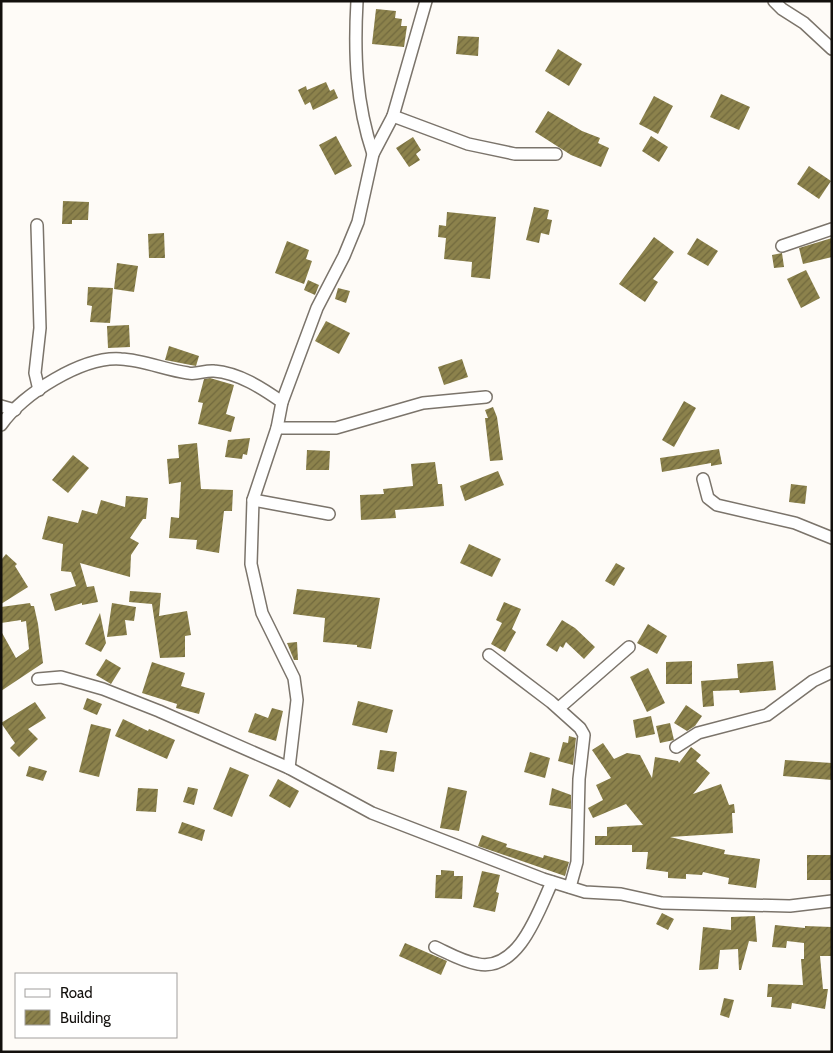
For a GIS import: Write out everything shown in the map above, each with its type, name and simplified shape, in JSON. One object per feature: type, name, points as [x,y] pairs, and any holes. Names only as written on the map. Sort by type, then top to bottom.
[{"type":"street","points":[[357,1],[354,51],[363,123],[373,154]]},
{"type":"street","points":[[289,768],[297,700],[294,678],[262,613],[251,564],[253,500],[277,428],[282,402],[317,308],[344,256],[358,222],[373,154],[392,116],[426,1]]},
{"type":"street","points":[[774,1],[782,9],[804,23],[832,49]]},
{"type":"street","points":[[392,116],[468,144],[515,154],[556,154]]},
{"type":"street","points":[[37,225],[41,320],[35,373],[39,390]]},
{"type":"street","points":[[782,246],[832,229]]},
{"type":"street","points":[[1,425],[39,390],[71,371],[97,361],[121,358],[190,374],[212,370],[222,372],[261,388],[282,402]]},
{"type":"street","points":[[277,428],[336,428],[423,403],[486,397]]},
{"type":"street","points":[[1,406],[16,410]]},
{"type":"street","points":[[704,479],[708,498],[717,505],[794,523],[832,538]]},
{"type":"street","points":[[253,500],[329,514]]},
{"type":"street","points":[[559,708],[629,647]]},
{"type":"street","points":[[489,655],[559,708],[580,728],[584,735],[579,779],[577,862],[570,887]]},
{"type":"street","points":[[676,747],[698,733],[767,716],[814,682],[832,672]]},
{"type":"street","points":[[38,679],[62,677],[160,711],[289,768],[372,813],[552,882],[584,892],[621,894],[662,903],[790,906],[832,901]]},
{"type":"street","points":[[435,947],[477,964],[490,965],[506,958],[526,938],[552,882]]},
{"type":"building","points":[[376,9],[396,11],[395,18],[402,19],[401,26],[407,26],[404,47],[372,44]]},
{"type":"building","points":[[458,36],[479,37],[478,56],[456,54]]},
{"type":"building","points":[[558,49],[582,64],[569,86],[545,71]]},
{"type":"building","points":[[326,82],[330,91],[334,89],[338,98],[313,110],[310,102],[305,105],[298,90],[306,86],[307,90]]},
{"type":"building","points":[[721,94],[750,107],[739,130],[710,117]]},
{"type":"building","points":[[654,96],[673,106],[658,134],[639,124]]},
{"type":"building","points":[[548,111],[582,131],[600,138],[598,143],[609,148],[601,167],[571,155],[535,132]]},
{"type":"building","points":[[336,136],[352,166],[335,175],[319,145]]},
{"type":"building","points":[[651,136],[668,147],[659,162],[642,151]]},
{"type":"building","points":[[413,137],[421,150],[416,154],[420,160],[409,167],[396,148]]},
{"type":"building","points":[[809,166],[831,181],[819,199],[797,184]]},
{"type":"building","points":[[63,201],[89,202],[88,220],[72,220],[72,224],[62,224]]},
{"type":"building","points":[[534,207],[549,210],[547,219],[552,220],[549,235],[541,233],[539,243],[526,240]]},
{"type":"building","points":[[447,212],[496,217],[490,279],[471,277],[472,262],[444,259],[446,238],[438,237],[439,225],[446,226]]},
{"type":"building","points":[[164,233],[165,258],[149,258],[148,234]]},
{"type":"building","points":[[654,237],[674,252],[653,279],[658,282],[645,302],[619,284]]},
{"type":"building","points":[[697,238],[718,251],[708,266],[687,254]]},
{"type":"building","points":[[832,238],[832,257],[803,264],[799,248]]},
{"type":"building","points":[[287,241],[309,250],[306,259],[312,261],[304,284],[275,273]]},
{"type":"building","points":[[782,253],[784,267],[774,268],[772,255]]},
{"type":"building","points":[[117,263],[138,266],[134,292],[114,289]]},
{"type":"building","points":[[806,270],[820,298],[801,308],[787,279]]},
{"type":"building","points":[[308,280],[319,285],[315,295],[304,290]]},
{"type":"building","points":[[88,287],[113,288],[110,323],[90,322],[92,306],[87,305]]},
{"type":"building","points":[[338,288],[350,291],[346,303],[335,299]]},
{"type":"building","points":[[326,321],[350,333],[339,354],[315,341]]},
{"type":"building","points":[[129,325],[130,347],[108,348],[107,326]]},
{"type":"building","points":[[169,346],[199,356],[196,366],[165,360]]},
{"type":"building","points":[[462,359],[468,377],[444,385],[438,367]]},
{"type":"building","points":[[210,378],[234,385],[226,414],[235,417],[231,432],[198,424],[203,403],[198,402],[204,379]]},
{"type":"building","points":[[684,401],[696,408],[674,447],[662,440]]},
{"type":"building","points":[[493,407],[497,417],[503,460],[490,461],[485,418],[488,418],[485,410]]},
{"type":"building","points":[[250,438],[247,455],[243,454],[242,459],[225,457],[228,440]]},
{"type":"building","points":[[197,443],[201,489],[233,490],[232,511],[224,511],[219,553],[196,549],[197,540],[169,538],[171,517],[179,518],[181,482],[169,484],[167,459],[179,458],[178,445]]},
{"type":"building","points":[[719,449],[722,464],[711,466],[711,463],[662,472],[660,458]]},
{"type":"building","points":[[307,450],[330,451],[329,470],[306,470]]},
{"type":"building","points":[[73,455],[89,468],[68,493],[52,480]]},
{"type":"building","points":[[435,462],[438,484],[442,484],[444,506],[395,510],[396,518],[361,520],[360,495],[384,494],[383,489],[413,486],[411,464]]},
{"type":"building","points":[[498,471],[504,485],[465,501],[460,486]]},
{"type":"building","points":[[791,484],[807,486],[805,504],[789,502]]},
{"type":"building","points":[[126,496],[148,498],[146,519],[143,519],[130,538],[139,543],[131,555],[130,577],[80,563],[87,587],[94,586],[98,602],[82,605],[82,603],[55,611],[50,594],[76,586],[71,572],[61,571],[63,544],[42,539],[48,516],[78,523],[82,510],[97,514],[101,500],[125,507]]},
{"type":"building","points":[[469,544],[501,559],[492,577],[460,563]]},
{"type":"building","points":[[6,554],[17,564],[15,566],[28,587],[1,604],[1,560]]},
{"type":"building","points":[[616,563],[625,568],[614,586],[605,581]]},
{"type":"building","points":[[297,589],[380,598],[371,649],[357,647],[357,645],[323,642],[325,618],[293,614]]},
{"type":"building","points":[[130,591],[161,593],[159,616],[187,611],[191,635],[185,636],[185,657],[160,658],[152,604],[129,602]]},
{"type":"building","points":[[504,602],[521,609],[512,629],[516,632],[505,652],[491,644],[502,623],[496,620]]},
{"type":"building","points":[[30,603],[31,606],[34,606],[38,624],[43,663],[1,691],[1,631],[16,658],[29,649],[26,621],[1,623],[1,607]]},
{"type":"building","points":[[112,603],[136,607],[134,621],[125,620],[127,635],[107,637]]},
{"type":"building","points":[[100,613],[106,643],[101,652],[85,644]]},
{"type":"building","points":[[562,620],[575,628],[595,647],[584,659],[566,642],[563,648],[560,646],[557,652],[546,645]]},
{"type":"building","points":[[648,624],[667,636],[657,654],[637,643]]},
{"type":"building","points":[[297,642],[298,660],[294,660],[287,643]]},
{"type":"building","points":[[106,659],[121,668],[111,684],[96,675]]},
{"type":"building","points":[[692,661],[692,684],[666,684],[666,662]]},
{"type":"building","points":[[773,661],[776,690],[740,693],[739,690],[713,691],[714,706],[703,707],[701,681],[738,678],[737,664]]},
{"type":"building","points":[[152,662],[185,673],[181,686],[205,693],[199,714],[176,708],[177,704],[142,693]]},
{"type":"building","points":[[648,668],[665,703],[647,712],[630,677]]},
{"type":"building","points":[[87,698],[102,704],[97,715],[83,709]]},
{"type":"building","points":[[358,701],[393,710],[387,733],[352,725]]},
{"type":"building","points":[[35,702],[46,718],[28,729],[38,739],[19,757],[10,748],[15,743],[1,723]]},
{"type":"building","points":[[686,705],[702,716],[695,726],[687,731],[674,723]]},
{"type":"building","points":[[272,708],[283,711],[276,741],[248,732],[255,713],[268,718]]},
{"type":"building","points":[[651,716],[655,734],[636,738],[633,720]]},
{"type":"building","points":[[123,719],[148,731],[149,729],[175,740],[167,759],[115,736]]},
{"type":"building","points":[[670,723],[674,740],[660,743],[656,726]]},
{"type":"building","points":[[91,724],[111,729],[99,777],[79,772]]},
{"type":"building","points":[[569,736],[576,738],[573,765],[558,761],[563,742],[568,743]]},
{"type":"building","points":[[603,743],[614,759],[627,753],[640,755],[652,778],[655,757],[678,761],[679,763],[691,747],[701,755],[696,761],[710,773],[693,794],[721,784],[729,805],[734,804],[735,813],[732,813],[733,833],[670,837],[725,850],[724,854],[760,859],[756,888],[728,884],[729,878],[703,872],[702,875],[686,874],[686,879],[668,878],[668,872],[646,869],[648,852],[632,852],[632,845],[595,845],[595,836],[607,836],[607,827],[643,825],[626,804],[593,818],[588,808],[603,800],[596,785],[611,778],[592,750]]},
{"type":"building","points":[[380,750],[397,752],[394,772],[377,769]]},
{"type":"building","points":[[530,752],[550,758],[545,778],[524,772]]},
{"type":"building","points":[[785,760],[832,763],[832,780],[783,776]]},
{"type":"building","points":[[29,766],[47,771],[43,781],[26,776]]},
{"type":"building","points":[[230,767],[249,775],[232,817],[213,809]]},
{"type":"building","points":[[278,779],[299,791],[290,808],[269,796]]},
{"type":"building","points":[[188,787],[198,789],[194,805],[183,802]]},
{"type":"building","points":[[448,787],[467,791],[459,831],[440,828]]},
{"type":"building","points":[[138,788],[158,789],[156,812],[136,811]]},
{"type":"building","points":[[552,788],[571,795],[571,809],[549,805]]},
{"type":"building","points":[[182,822],[205,830],[202,841],[178,833]]},
{"type":"building","points":[[482,835],[507,844],[506,847],[543,858],[544,855],[569,862],[565,876],[478,846]]},
{"type":"building","points":[[807,855],[832,855],[832,880],[807,880]]},
{"type":"building","points":[[441,870],[454,871],[454,876],[463,876],[462,899],[435,898],[436,875],[441,875]]},
{"type":"building","points":[[482,871],[500,875],[496,892],[499,893],[495,912],[473,907]]},
{"type":"building","points":[[662,913],[674,919],[668,930],[656,924]]},
{"type":"building","points":[[755,916],[757,942],[749,941],[741,970],[739,970],[738,949],[720,950],[718,969],[699,970],[703,927],[731,930],[731,917]]},
{"type":"building","points":[[775,925],[805,928],[805,926],[832,927],[832,956],[820,956],[823,989],[828,989],[825,1009],[792,1003],[791,1009],[771,1007],[772,997],[767,997],[768,984],[803,985],[801,959],[804,959],[804,943],[787,941],[786,948],[772,947]]},
{"type":"building","points":[[405,943],[447,961],[441,975],[399,956]]},
{"type":"building","points":[[724,998],[734,1000],[729,1018],[720,1015]]}]
